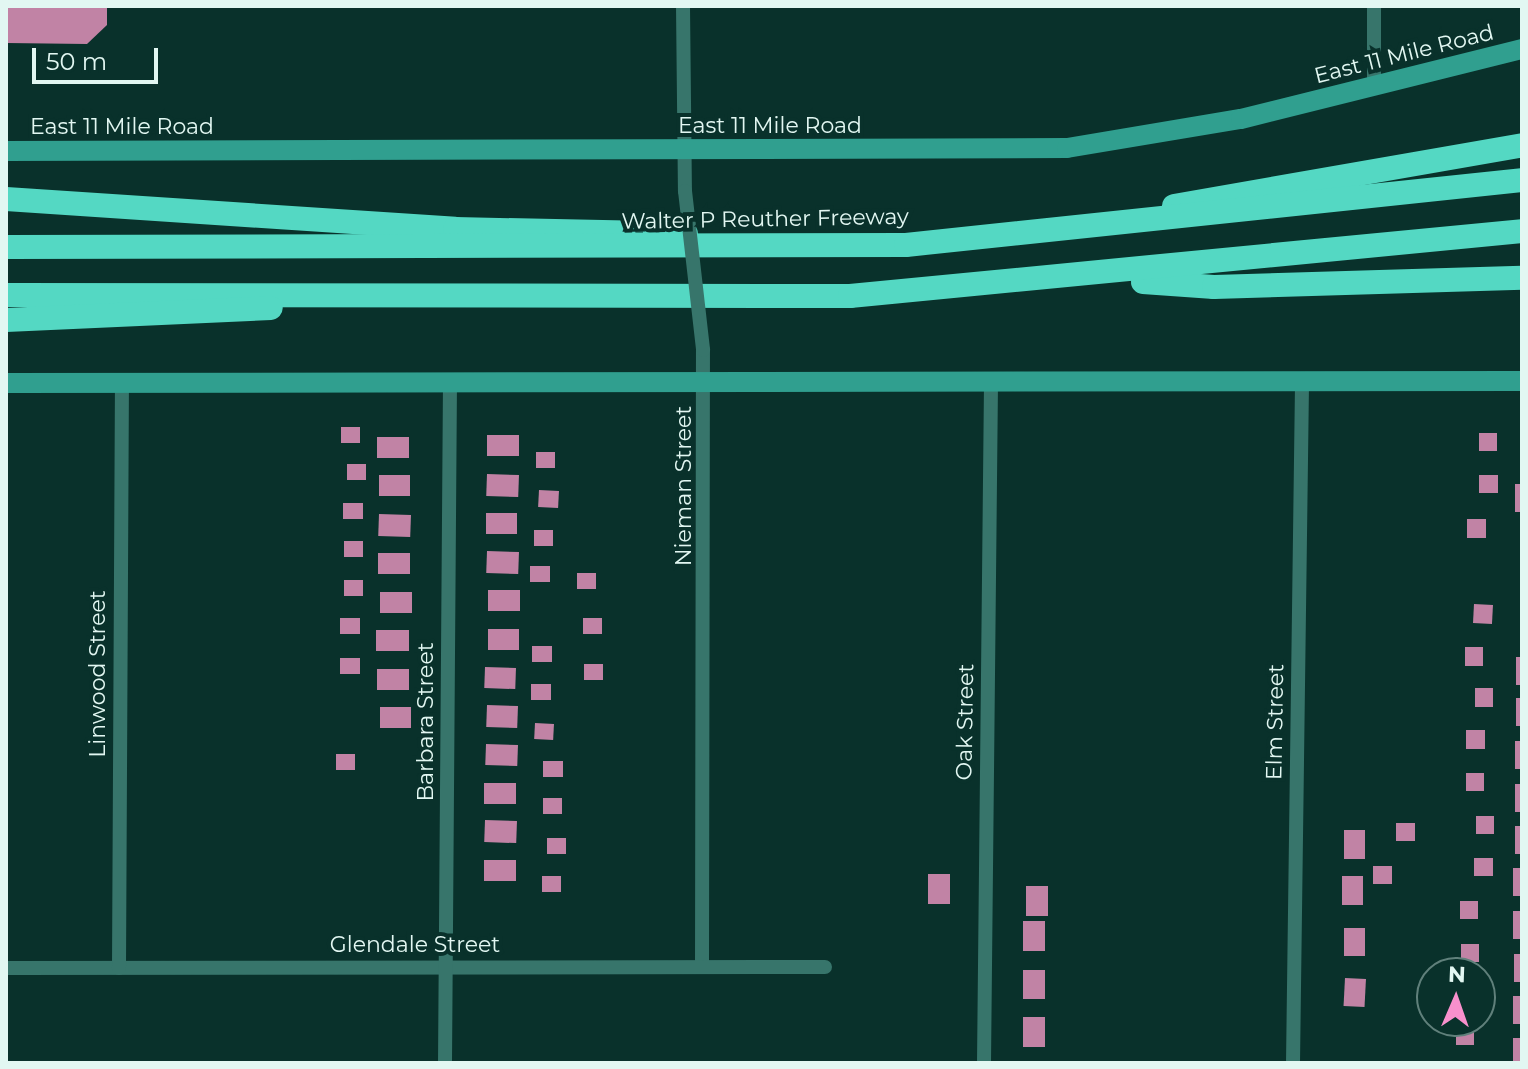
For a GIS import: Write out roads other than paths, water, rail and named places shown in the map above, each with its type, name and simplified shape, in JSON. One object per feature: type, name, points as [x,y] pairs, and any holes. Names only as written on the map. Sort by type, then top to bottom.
[{"type":"highway","points":[[1103,227],[1249,189],[1453,162],[1522,145]]},
{"type":"highway","name":"Walter P Reuther Freeway","points":[[6,247],[788,247],[1103,227],[1522,180]]},
{"type":"highway","points":[[6,199],[455,229],[649,229],[788,247]]},
{"type":"highway","points":[[6,295],[823,297],[1089,278],[1522,231]]},
{"type":"highway","points":[[1089,278],[1214,287],[1522,278]]},
{"type":"highway","points":[[6,320],[230,313],[341,297]]},
{"type":"main road","name":"East 11 Mile Road","points":[[6,151],[1067,148],[1215,125],[1522,49]]},
{"type":"main road","points":[[6,383],[1522,381]]},
{"type":"street","name":"Nieman Street","points":[[683,6],[680,149],[706,382],[702,967]]},
{"type":"street","points":[[1374,6],[1374,86]]},
{"type":"street","name":"Linwood Street","points":[[119,968],[122,381]]},
{"type":"street","name":"Elm Street","points":[[1293,1063],[1302,381]]},
{"type":"street","name":"Barbara Street","points":[[445,1063],[450,382]]},
{"type":"street","name":"Oak Street","points":[[984,1063],[991,382]]},
{"type":"street","name":"Glendale Street","points":[[6,968],[825,967]]}]
